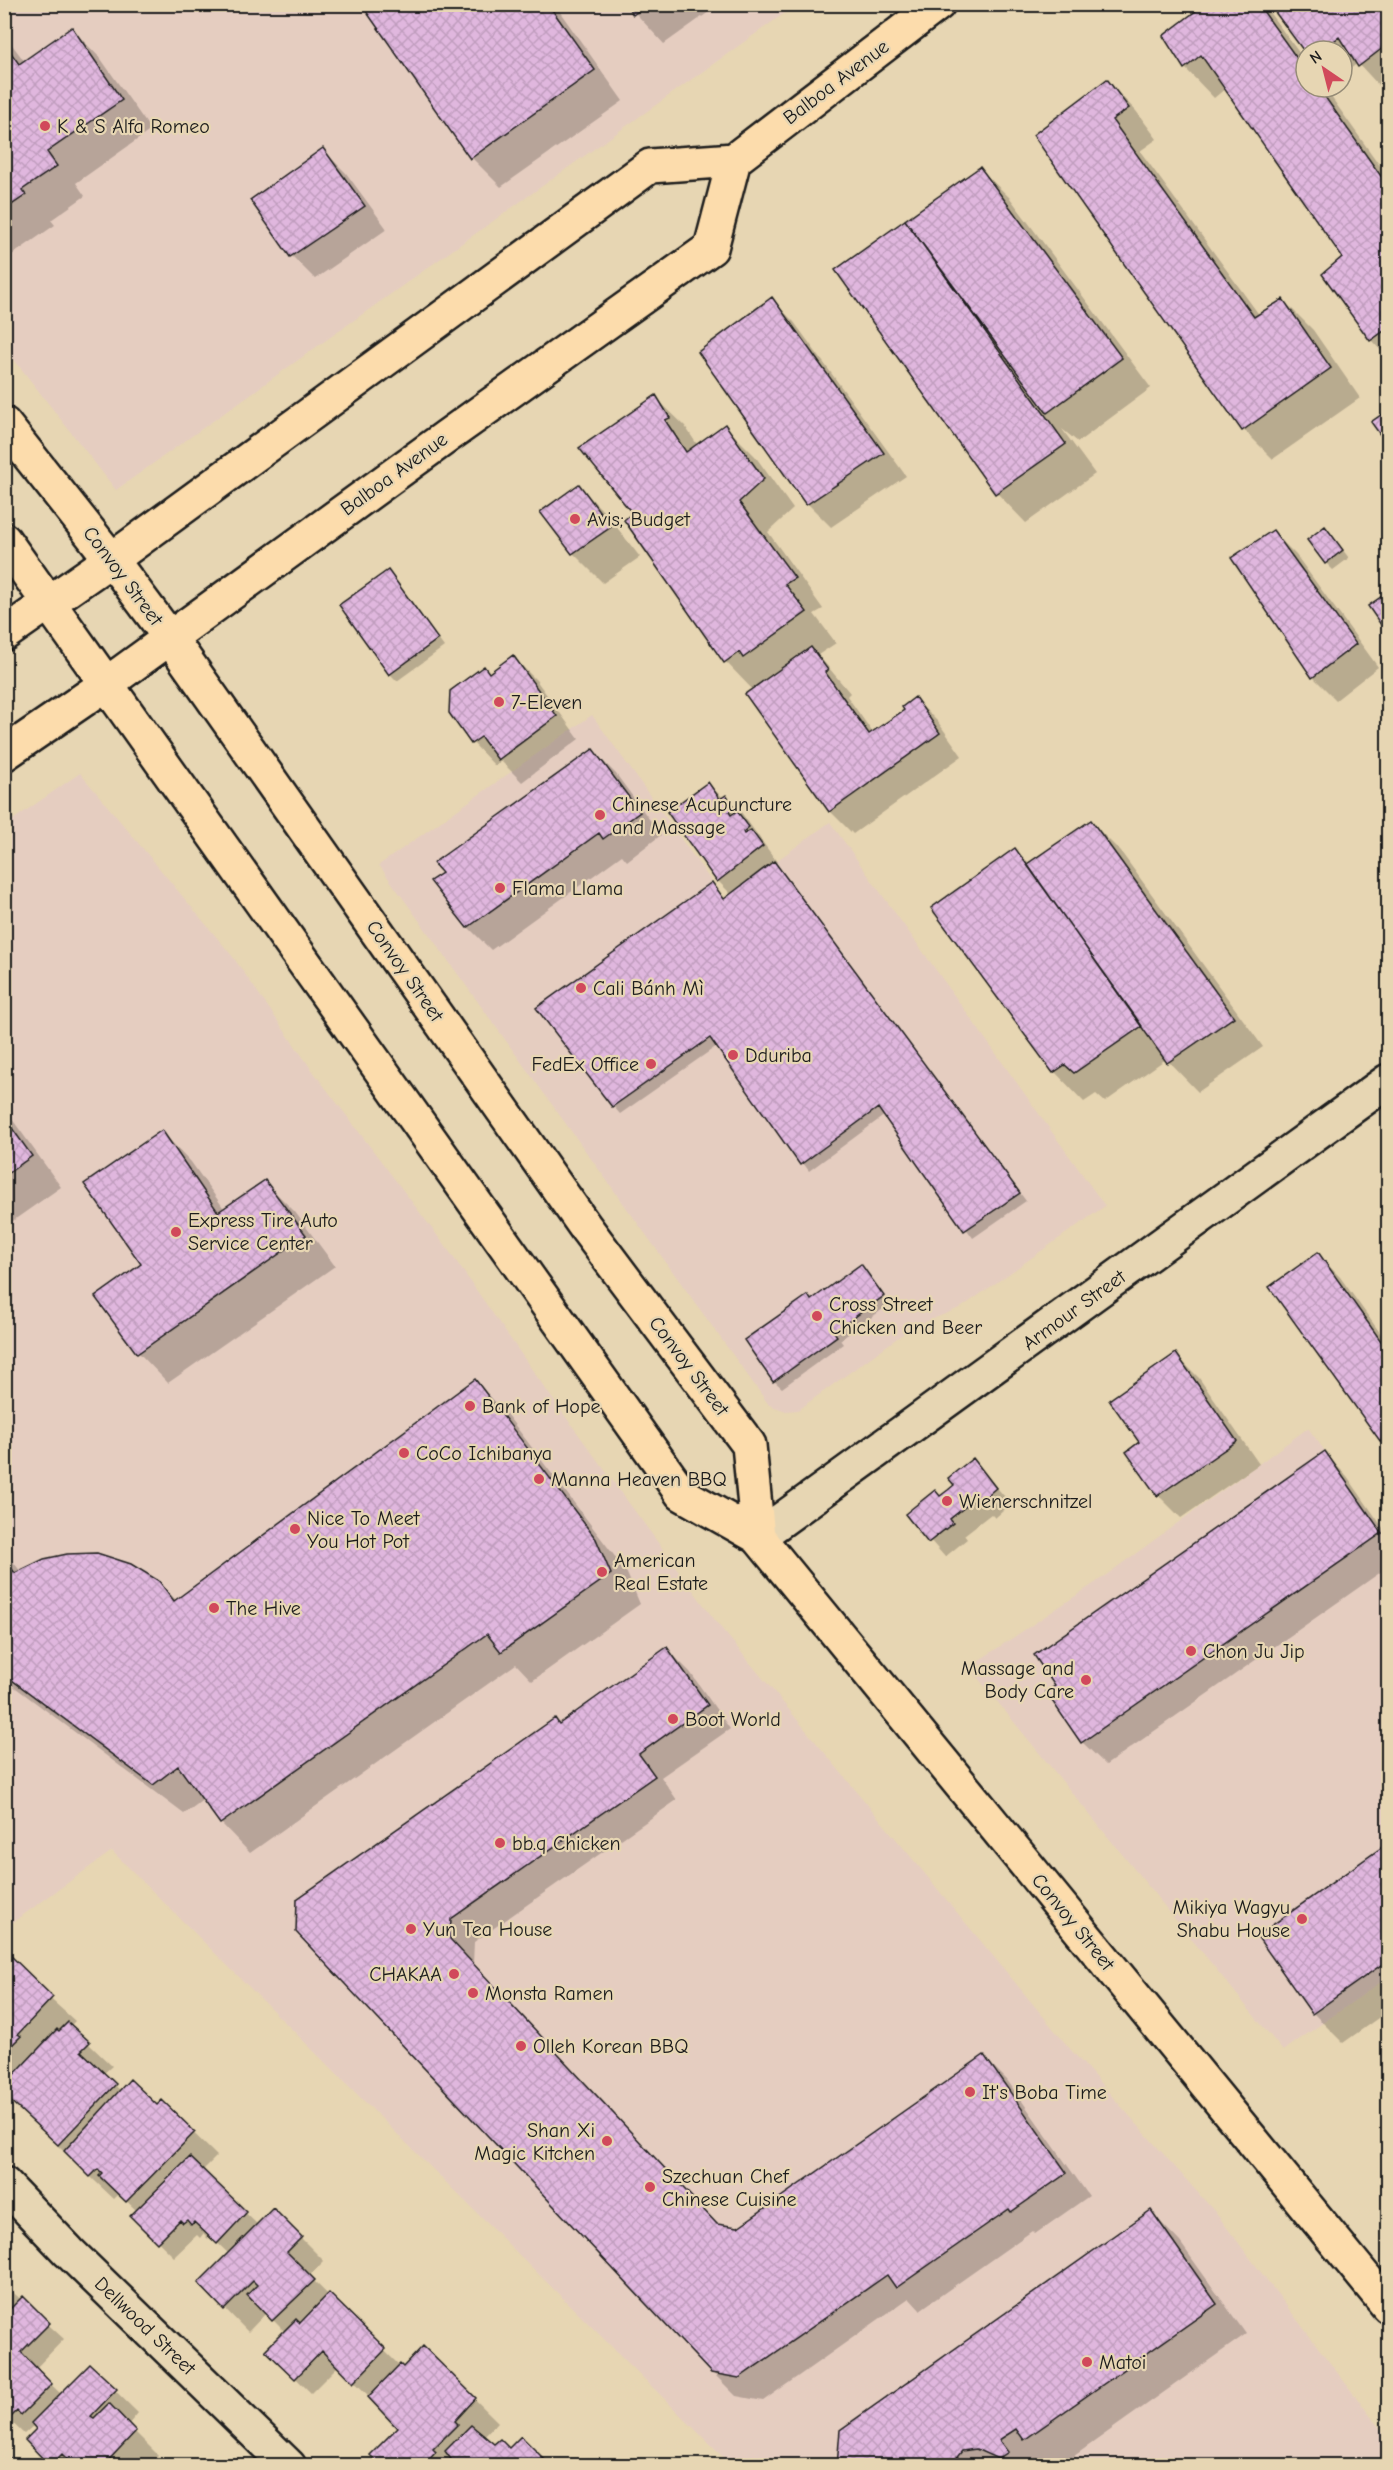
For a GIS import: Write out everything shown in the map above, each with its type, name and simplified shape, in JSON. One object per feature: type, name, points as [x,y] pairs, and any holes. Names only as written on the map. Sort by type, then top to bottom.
[{"type":"main road","name":"Balboa Avenue","points":[[4,754],[105,685],[711,248],[734,160],[938,4]]},
{"type":"main road","points":[[4,634],[111,559],[651,166],[734,160]]},
{"type":"main road","name":"Convoy Street","points":[[4,424],[111,559],[170,638],[586,1228],[749,1445],[758,1537]]},
{"type":"main road","name":"Convoy Street","points":[[4,540],[682,1494],[758,1537],[1389,2306]]},
{"type":"street","name":"Armour Street","points":[[758,1537],[1389,1081]]},
{"type":"street","name":"Dellwood Street","points":[[4,2184],[69,2252],[288,2466]]},
{"type":"shaded area","points":[[5,5],[796,5],[116,490],[5,348]]},
{"type":"shaded area","points":[[592,715],[724,899],[830,822],[1105,1206],[962,1307],[911,1328],[798,1410],[786,1411],[769,1405],[379,865]]},
{"type":"shaded area","points":[[80,773],[233,957],[312,1070],[449,1251],[554,1401],[717,1623],[1071,2050],[1215,2212],[1388,2439],[1388,2465],[731,2465],[112,1851],[5,1928],[4,826]]},
{"type":"shaded area","points":[[1308,1428],[1388,1537],[1388,1977],[1283,2051],[969,1667],[1098,1581]]},
{"type":"building","points":[[361,4],[548,4],[595,70],[470,159]]},
{"type":"building","points":[[626,4],[648,4],[633,15]]},
{"type":"building","points":[[1205,4],[1258,4],[1294,54],[1294,99],[1326,99],[1388,186],[1388,328],[1370,341],[1322,274],[1342,257],[1201,55],[1184,69],[1163,36]]},
{"type":"building","points":[[1269,4],[1388,4],[1388,44],[1358,67],[1354,61],[1354,39],[1340,39],[1339,37],[1336,39],[1295,39]]},
{"type":"building","name":"K & S Alfa Romeo","points":[[72,27],[122,100],[47,152],[57,166],[22,190],[26,195],[4,210],[4,43],[19,64]]},
{"type":"building","points":[[1107,79],[1129,108],[1112,120],[1254,317],[1283,299],[1331,368],[1242,431],[1033,135]]},
{"type":"building","points":[[323,148],[365,206],[290,257],[250,200]]},
{"type":"building","points":[[980,167],[1122,358],[1047,413],[905,220]]},
{"type":"building","points":[[905,220],[1066,444],[995,494],[835,270]]},
{"type":"building","points":[[772,297],[884,453],[806,505],[698,352]]},
{"type":"building","points":[[656,395],[670,418],[665,420],[686,452],[725,424],[764,479],[739,502],[795,578],[785,584],[807,612],[743,658],[739,652],[724,663],[624,520],[632,513],[579,448]]},
{"type":"building","points":[[1388,410],[1388,446],[1371,422]]},
{"type":"building","name":"Avis; Budget","points":[[579,484],[611,527],[572,554],[540,512]]},
{"type":"building","points":[[1325,526],[1343,550],[1325,564],[1307,540]]},
{"type":"building","points":[[1273,530],[1356,644],[1312,678],[1231,558]]},
{"type":"building","points":[[388,570],[438,639],[389,675],[339,605]]},
{"type":"building","points":[[1388,592],[1388,635],[1368,606]]},
{"type":"building","points":[[811,647],[828,670],[825,672],[869,734],[904,710],[902,707],[915,697],[940,733],[829,812],[745,694]]},
{"type":"building","name":"7-Eleven","points":[[513,655],[557,716],[498,760],[481,737],[471,744],[449,713],[450,691],[484,666],[489,673]]},
{"type":"building","points":[[593,749],[640,812],[603,839],[599,833],[467,928],[430,881],[442,873],[433,863]]},
{"type":"building","points":[[708,782],[720,799],[726,795],[735,808],[729,812],[731,815],[737,811],[749,827],[743,832],[744,834],[751,830],[763,846],[717,882],[667,812]]},
{"type":"building","points":[[1091,820],[1234,1017],[1167,1063],[1027,864]]},
{"type":"building","points":[[1015,848],[1142,1026],[1074,1073],[1065,1065],[1053,1073],[931,908]]},
{"type":"building","points":[[774,861],[1020,1193],[964,1231],[878,1108],[800,1165],[710,1038],[612,1107],[536,1008],[712,882],[724,899]]},
{"type":"building","points":[[4,1117],[32,1156],[4,1176]]},
{"type":"building","points":[[162,1130],[218,1212],[265,1180],[306,1235],[137,1354],[95,1297],[141,1264],[84,1184]]},
{"type":"building","points":[[1318,1252],[1388,1351],[1388,1452],[1269,1287]]},
{"type":"building","name":"Cross Street Chicken and Beer","points":[[861,1264],[884,1296],[834,1332],[837,1336],[773,1382],[744,1340],[808,1295],[811,1300]]},
{"type":"building","points":[[1176,1353],[1237,1441],[1157,1496],[1126,1452],[1139,1442],[1109,1400]]},
{"type":"building","points":[[475,1379],[596,1539],[611,1574],[501,1652],[487,1634],[220,1824],[178,1766],[153,1785],[4,1674],[4,1559],[15,1573],[44,1559],[67,1554],[97,1553],[131,1564],[159,1581],[174,1601]]},
{"type":"building","points":[[1325,1451],[1382,1533],[1081,1743],[1046,1692],[1055,1686],[1034,1655]]},
{"type":"building","name":"Wienerschnitzel","points":[[973,1458],[996,1488],[978,1503],[975,1499],[950,1519],[953,1523],[928,1543],[905,1514],[935,1490],[940,1496],[948,1490],[954,1485],[948,1478]]},
{"type":"building","points":[[667,1647],[708,1705],[639,1754],[655,1776],[451,1919],[450,1939],[717,2224],[738,2227],[984,2055],[1067,2173],[1011,2212],[1009,2209],[896,2288],[887,2275],[739,2378],[711,2373],[296,1932],[297,1899],[555,1718],[559,1724]]},
{"type":"building","points":[[1388,1843],[1388,1960],[1312,2014],[1257,1936]]},
{"type":"building","points":[[7,1952],[53,1997],[18,2034],[21,2036],[4,2053],[4,1955]]},
{"type":"building","points":[[68,2022],[90,2042],[81,2051],[116,2084],[58,2145],[4,2095],[4,2085],[57,2029],[59,2031]]},
{"type":"building","points":[[130,2079],[157,2105],[162,2100],[195,2132],[126,2202],[99,2176],[102,2173],[98,2169],[90,2177],[64,2151]]},
{"type":"building","points":[[190,2157],[247,2212],[217,2244],[194,2222],[191,2225],[187,2220],[183,2223],[180,2220],[157,2243],[130,2216]]},
{"type":"building","points":[[273,2208],[302,2237],[287,2252],[315,2280],[272,2321],[247,2295],[257,2285],[253,2281],[224,2310],[198,2283]]},
{"type":"building","points":[[1151,2210],[1217,2304],[1024,2440],[1016,2429],[999,2440],[1008,2452],[998,2459],[976,2449],[962,2451],[950,2466],[837,2466],[840,2430]]},
{"type":"building","points":[[329,2293],[386,2349],[353,2383],[322,2351],[295,2379],[265,2350],[296,2319],[300,2323]]},
{"type":"building","points":[[23,2296],[50,2323],[21,2352],[52,2384],[21,2415],[17,2411],[8,2420],[4,2417],[4,2315]]},
{"type":"building","points":[[423,2346],[476,2398],[455,2421],[458,2424],[433,2449],[436,2452],[423,2466],[381,2466],[370,2455],[397,2428],[368,2397],[400,2364],[403,2367]]},
{"type":"building","points":[[90,2364],[117,2389],[91,2416],[94,2418],[109,2403],[136,2431],[103,2466],[74,2466],[62,2454],[50,2466],[25,2440],[36,2429],[31,2423]]},
{"type":"building","points":[[471,2425],[494,2444],[500,2439],[509,2448],[521,2436],[551,2466],[456,2466],[445,2451]]},
{"type":"building","points":[[4,2452],[18,2466],[4,2466]]},
{"type":"place","name":"K & S Alfa Romeo","points":[[45,126]]},
{"type":"place","name":"Avis; Budget","points":[[575,519]]},
{"type":"place","name":"7-Eleven","points":[[499,702]]},
{"type":"place","name":"Chinese Acupuncture and Massage","points":[[600,815]]},
{"type":"place","name":"Flama Llama","points":[[500,888]]},
{"type":"place","name":"Cali Bánh Mì","points":[[581,988]]},
{"type":"place","name":"Dduriba","points":[[733,1055]]},
{"type":"place","name":"FedEx Office","points":[[651,1064]]},
{"type":"place","name":"Express Tire Auto Service Center","points":[[176,1232]]},
{"type":"place","name":"Cross Street Chicken and Beer","points":[[817,1316]]},
{"type":"place","name":"Bank of Hope","points":[[470,1406]]},
{"type":"place","name":"CoCo Ichibanya","points":[[404,1453]]},
{"type":"place","name":"Manna Heaven BBQ","points":[[539,1479]]},
{"type":"place","name":"Wienerschnitzel","points":[[947,1501]]},
{"type":"place","name":"Nice To Meet You Hot Pot","points":[[295,1529]]},
{"type":"place","name":"American Real Estate","points":[[602,1572]]},
{"type":"place","name":"The Hive","points":[[214,1608]]},
{"type":"place","name":"Chon Ju Jip","points":[[1191,1651]]},
{"type":"place","name":"Massage and Body Care","points":[[1086,1680]]},
{"type":"place","name":"Boot World","points":[[673,1719]]},
{"type":"place","name":"bb.q Chicken","points":[[500,1843]]},
{"type":"place","name":"Mikiya Wagyu Shabu House","points":[[1302,1919]]},
{"type":"place","name":"Yun Tea House","points":[[411,1929]]},
{"type":"place","name":"CHAKAA","points":[[454,1974]]},
{"type":"place","name":"Monsta Ramen","points":[[473,1993]]},
{"type":"place","name":"Olleh Korean BBQ","points":[[521,2046]]},
{"type":"place","name":"It's Boba Time","points":[[970,2092]]},
{"type":"place","name":"Shan Xi Magic Kitchen","points":[[607,2141]]},
{"type":"place","name":"Szechuan Chef Chinese Cuisine","points":[[650,2187]]},
{"type":"place","name":"Matoi","points":[[1087,2362]]}]
